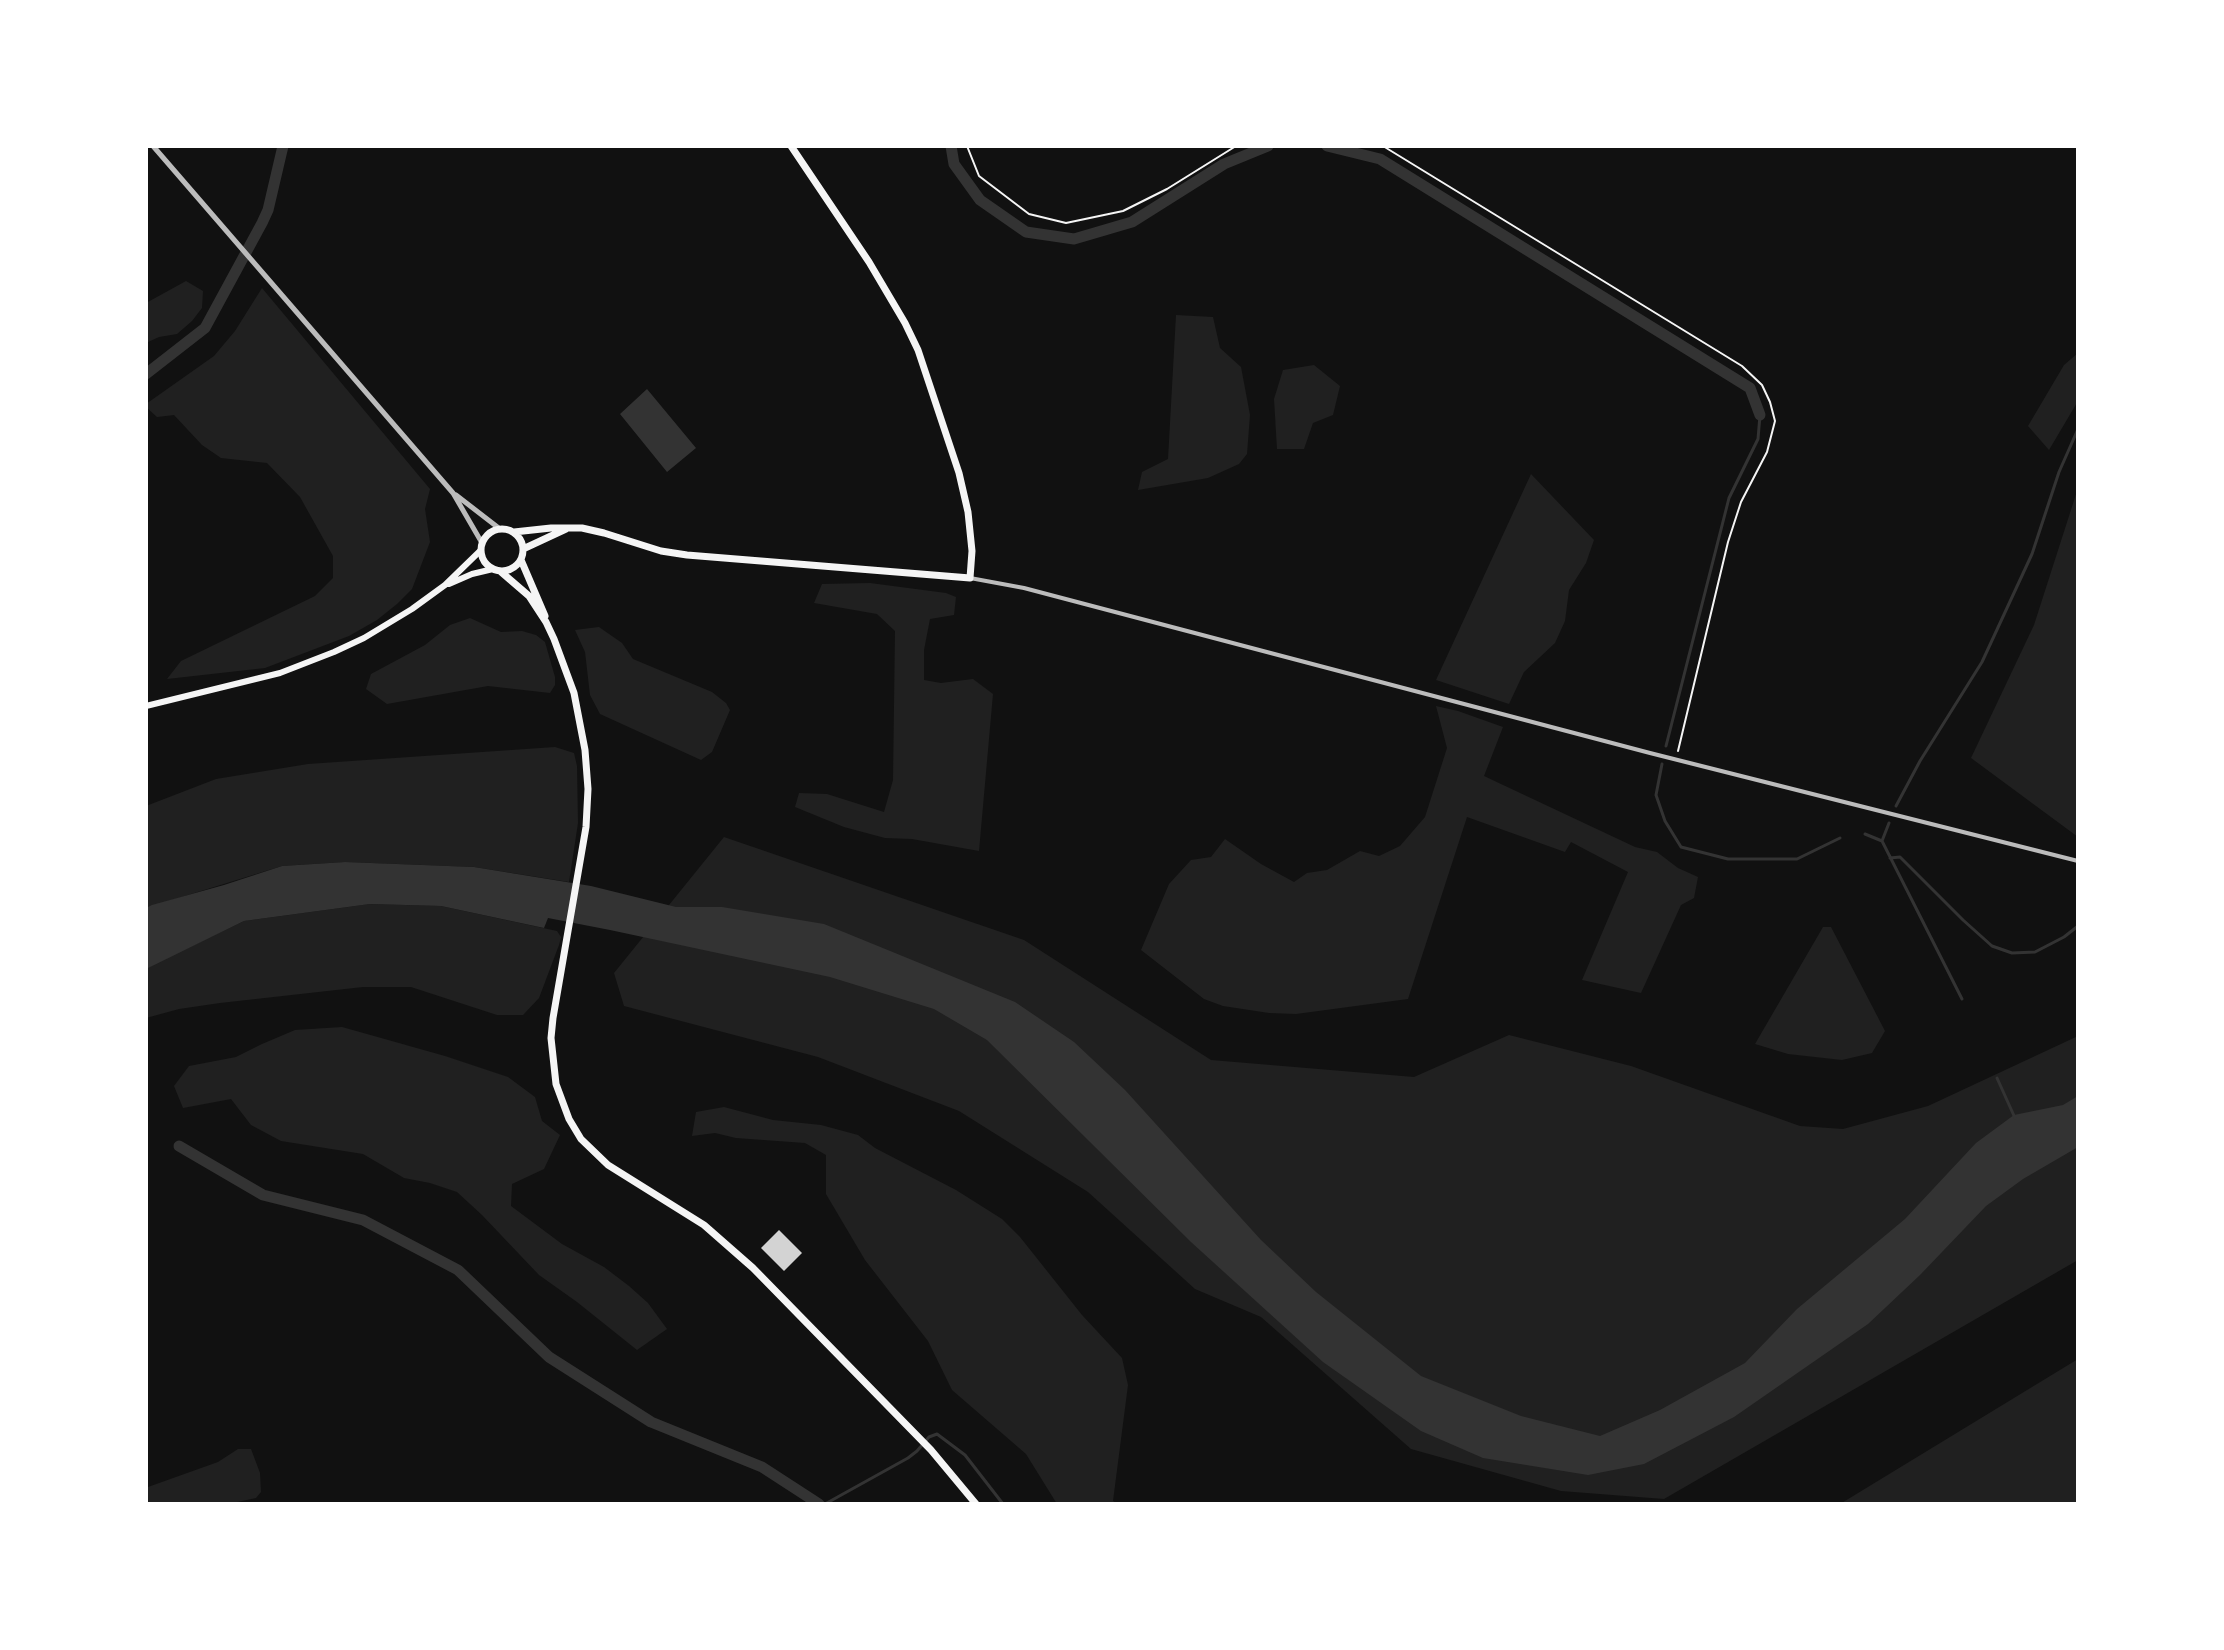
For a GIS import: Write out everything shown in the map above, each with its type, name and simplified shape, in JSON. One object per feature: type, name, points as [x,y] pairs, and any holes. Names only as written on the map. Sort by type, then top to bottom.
[{"type":"main road","points":[[146,706],[280,673],[334,652],[391,623],[445,585],[481,547],[489,533],[500,529],[514,532],[551,528],[595,531],[661,551],[687,555],[970,578],[972,551],[968,512],[959,473],[918,350],[869,262],[791,146]]},
{"type":"main road","points":[[523,549],[566,529]]},
{"type":"main road","points":[[514,532],[521,540],[521,560],[528,580],[543,608],[570,679],[583,734],[588,789],[584,845],[554,1010],[551,1051],[556,1084],[569,1119],[581,1139],[615,1170],[681,1210],[725,1243],[764,1279],[931,1450],[976,1504]]},
{"type":"main road","points":[[481,547],[483,560],[526,593],[546,622]]},
{"type":"main road","points":[[445,585],[472,574],[510,570],[521,560]]},
{"type":"street","points":[[153,146],[453,493],[500,529]]},
{"type":"street","points":[[453,493],[481,547]]},
{"type":"street","points":[[970,578],[1024,588],[1676,760],[2078,861]]},
{"type":"path","points":[[967,146],[979,176],[1029,214],[1066,223],[1123,211],[1167,189],[1236,146]]},
{"type":"path","points":[[1383,146],[1742,366],[1762,385],[1775,421],[1767,452],[1741,502],[1728,542],[1676,760]]},
{"type":"shaded area","points":[[186,281],[203,291],[202,308],[177,334],[146,343],[146,303]]},
{"type":"shaded area","points":[[262,288],[430,489],[425,509],[430,542],[412,589],[377,620],[349,636],[265,668],[167,679],[181,661],[315,596],[333,578],[333,556],[300,497],[267,463],[221,458],[202,445],[174,415],[157,417],[146,407],[214,356],[235,331]]},
{"type":"shaded area","points":[[1176,315],[1213,317],[1220,348],[1241,367],[1250,415],[1247,454],[1239,464],[1208,478],[1138,490],[1142,472],[1168,459]]},
{"type":"shaded area","points":[[2078,353],[2078,401],[2049,450],[2028,426],[2064,365]]},
{"type":"shaded area","points":[[1314,365],[1340,386],[1333,415],[1313,423],[1304,449],[1277,449],[1274,399],[1283,370]]},
{"type":"shaded area","points":[[647,389],[696,448],[667,472],[620,414]]},
{"type":"shaded area","points":[[1531,474],[1594,540],[1586,563],[1569,590],[1565,621],[1555,643],[1524,672],[1509,704],[1436,680]]},
{"type":"shaded area","points":[[2078,488],[2078,837],[1971,758],[2034,625]]},
{"type":"shaded area","points":[[870,583],[956,597],[954,615],[930,619],[924,650],[924,680],[941,683],[973,679],[993,694],[979,851],[912,839],[885,838],[844,827],[795,807],[799,793],[827,794],[884,812],[893,780],[895,631],[877,614],[814,603],[822,584]]},
{"type":"shaded area","points":[[470,618],[501,632],[522,631],[536,635],[545,642],[555,677],[550,693],[488,686],[387,704],[366,689],[371,674],[425,645],[450,625]]},
{"type":"shaded area","points":[[599,627],[622,643],[633,659],[712,692],[726,703],[730,710],[712,752],[701,760],[600,714],[590,695],[585,652],[575,630]]},
{"type":"shaded area","points":[[1436,706],[1503,727],[1484,776],[1635,847],[1657,852],[1678,868],[1698,877],[1694,898],[1681,905],[1641,993],[1582,980],[1628,872],[1571,842],[1565,852],[1467,817],[1408,999],[1296,1014],[1223,1006],[1204,999],[1141,950],[1169,884],[1191,860],[1211,857],[1225,839],[1294,882],[1307,873],[1327,870],[1360,851],[1379,856],[1400,846],[1425,817],[1447,748]]},
{"type":"shaded area","points":[[555,747],[574,753],[577,766],[578,823],[569,882],[474,867],[345,862],[282,866],[146,908],[146,806],[216,779],[308,764]]},
{"type":"shaded area","points":[[724,837],[1024,940],[1211,1060],[1414,1077],[1509,1035],[1631,1066],[1800,1126],[1843,1129],[1928,1106],[2078,1036],[2078,1260],[1664,1499],[1561,1491],[1411,1449],[1261,1317],[1195,1289],[1088,1192],[959,1111],[818,1057],[624,1006],[614,973]]},
{"type":"shaded area","points":[[345,862],[474,867],[591,886],[676,907],[722,907],[824,924],[1015,1002],[1074,1042],[1125,1090],[1261,1240],[1316,1292],[1421,1376],[1521,1416],[1600,1436],[1660,1410],[1745,1363],[1797,1309],[1905,1219],[1976,1143],[2014,1115],[2063,1105],[2078,1096],[2078,1147],[2023,1179],[1986,1206],[1868,1324],[1734,1417],[1644,1464],[1588,1475],[1483,1458],[1421,1431],[1323,1362],[1191,1242],[987,1040],[934,1009],[830,977],[610,930],[548,918],[544,928],[441,906],[370,904],[244,921],[146,969],[146,908],[282,866]]},
{"type":"shaded area","points":[[370,904],[441,906],[557,931],[561,937],[539,998],[523,1015],[497,1015],[411,987],[363,987],[220,1003],[146,1018],[146,969],[154,964],[244,921]]},
{"type":"shaded area","points":[[1823,927],[1831,927],[1885,1031],[1872,1053],[1842,1060],[1788,1054],[1755,1044]]},
{"type":"shaded area","points":[[342,1027],[508,1077],[535,1097],[542,1121],[560,1135],[544,1169],[512,1184],[511,1206],[562,1244],[604,1267],[629,1286],[648,1303],[667,1329],[637,1350],[539,1275],[457,1192],[404,1178],[363,1154],[281,1141],[251,1125],[231,1099],[183,1108],[174,1086],[189,1066],[236,1057],[295,1030]]},
{"type":"shaded area","points":[[724,1107],[773,1120],[821,1125],[858,1135],[875,1148],[956,1190],[1002,1219],[1020,1237],[1082,1315],[1122,1358],[1128,1385],[1113,1501],[1118,1504],[1057,1504],[1026,1454],[952,1390],[928,1341],[865,1260],[826,1194],[826,1155],[805,1143],[736,1138],[715,1133],[692,1136],[696,1112]]},
{"type":"shaded area","points":[[2078,1359],[2078,1504],[1840,1504]]},
{"type":"shaded area","points":[[238,1449],[251,1449],[260,1473],[261,1492],[256,1498],[228,1504],[146,1504],[148,1487],[218,1462]]},
{"type":"building","points":[[779,1230],[802,1253],[784,1271],[761,1248]]},
{"type":"waterway","points":[[146,374],[205,328],[268,210],[283,146]]},
{"type":"waterway","points":[[951,146],[954,164],[980,200],[1026,232],[1074,239],[1132,222],[1224,164],[1268,146]]},
{"type":"waterway","points":[[1327,146],[1380,159],[1750,388],[1760,415]]},
{"type":"waterway","points":[[1666,746],[1729,498],[1758,439],[1760,415]]},
{"type":"waterway","points":[[1896,806],[1920,761],[1982,662],[2032,554],[2059,472],[2078,429]]},
{"type":"waterway","points":[[1662,764],[1656,795],[1665,821],[1681,847],[1728,859],[1797,859],[1840,838]]},
{"type":"waterway","points":[[1882,841],[1889,823]]},
{"type":"waterway","points":[[1865,834],[1882,841],[1962,999]]},
{"type":"waterway","points":[[1890,858],[1900,857],[1992,946],[2012,953],[2035,952],[2078,926]]},
{"type":"waterway","points":[[1997,1078],[2015,1118]]},
{"type":"waterway","points":[[179,1146],[263,1195],[363,1220],[458,1270],[549,1357],[651,1422],[762,1467],[819,1504]]},
{"type":"waterway","points":[[825,1504],[908,1458],[929,1437],[937,1434],[965,1455],[1003,1504]]}]
